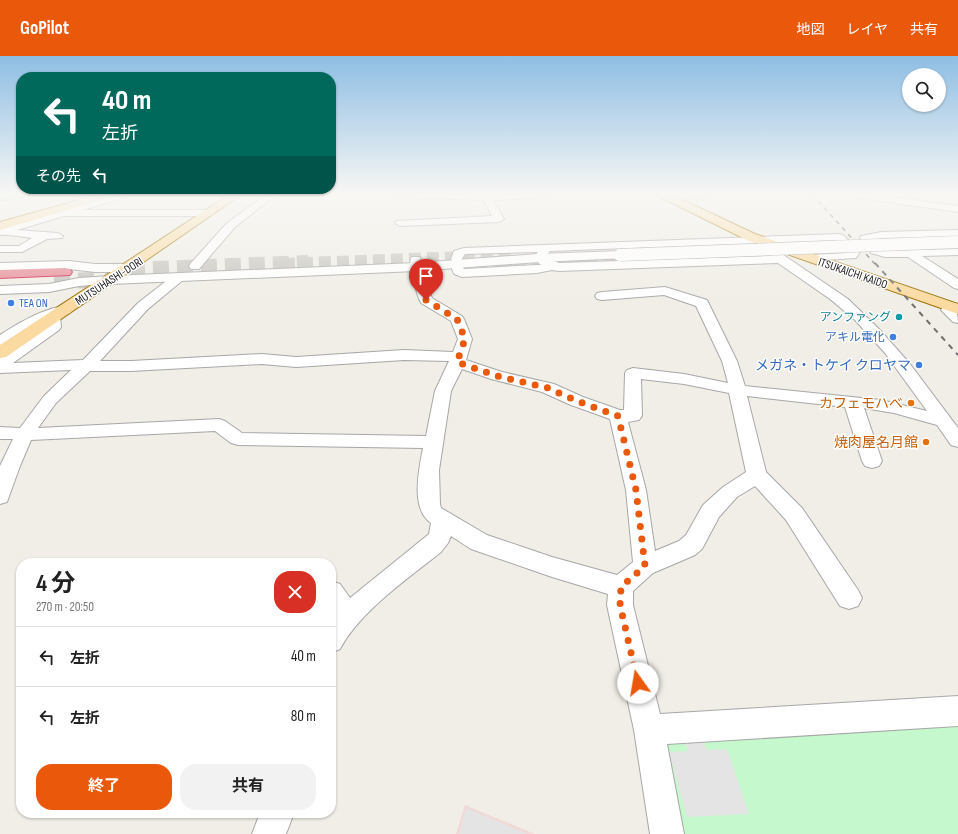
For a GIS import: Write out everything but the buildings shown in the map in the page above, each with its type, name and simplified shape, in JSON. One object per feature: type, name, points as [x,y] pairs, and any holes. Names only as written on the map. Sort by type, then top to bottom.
[{"type":"highway","points":[[0,274],[56,280]]},
{"type":"highway","points":[[0,283],[56,280]]},
{"type":"main road","name":"MUTSUHASHI-DORI","points":[[0,353],[185,230]]},
{"type":"main road","name":"ITSUKAICHI KAIDO","points":[[737,230],[759,240],[782,254],[809,258],[956,312]]},
{"type":"street","points":[[196,266],[227,230]]},
{"type":"street","points":[[0,232],[58,236]]},
{"type":"street","points":[[958,233],[881,235],[865,238],[876,250],[885,254],[958,252]]},
{"type":"street","points":[[0,249],[22,249],[46,235]]},
{"type":"street","points":[[552,266],[537,269],[462,273],[458,271],[457,261],[458,253],[464,251],[839,237],[854,252],[852,256],[809,258]]},
{"type":"street","points":[[722,241],[756,244],[768,253],[766,255],[751,257],[746,260]]},
{"type":"street","points":[[0,290],[56,280],[79,282],[457,261],[958,242]]},
{"type":"street","points":[[539,258],[545,249],[550,247]]},
{"type":"street","points":[[539,258],[552,266],[559,268],[746,260],[782,254],[842,301],[873,330],[895,355],[958,440]]},
{"type":"street","points":[[911,254],[958,285]]},
{"type":"street","points":[[0,267],[69,265],[95,268],[129,268],[416,263]]},
{"type":"street","points":[[416,263],[423,282],[422,288],[426,300],[457,319],[465,339],[458,359],[444,386],[429,470],[428,504],[433,513],[479,542],[552,567],[621,587]]},
{"type":"street","points":[[646,264],[659,282],[702,304],[727,356],[738,390],[757,475],[794,514],[849,598]]},
{"type":"street","points":[[929,265],[951,265]]},
{"type":"street","points":[[0,496],[7,471],[25,433],[41,411],[60,388],[87,366],[144,306],[179,277]]},
{"type":"street","points":[[0,296],[23,294],[56,280]]},
{"type":"street","points":[[602,296],[659,282]]},
{"type":"street","points":[[0,366],[54,327],[60,313]]},
{"type":"street","points":[[0,341],[32,321],[60,313]]},
{"type":"street","points":[[0,366],[131,366],[262,359],[296,362],[404,355],[458,359],[497,376],[548,388],[577,401],[618,416],[633,416],[633,373],[684,379],[738,390],[896,408],[944,422]]},
{"type":"street","points":[[853,403],[872,461]]},
{"type":"street","points":[[618,416],[636,490],[645,566]]},
{"type":"street","points":[[0,433],[34,434],[219,425],[238,439],[434,442]]},
{"type":"street","points":[[667,834],[648,730],[620,605],[621,587],[645,566],[687,548],[694,542],[711,511],[730,492],[757,475]]},
{"type":"street","points":[[336,630],[348,616],[433,545],[440,537],[443,519]]},
{"type":"street","points":[[336,599],[348,616]]},
{"type":"street","points":[[648,730],[958,711]]},
{"type":"street","points":[[269,834],[275,818]]},
{"type":"shaded area","points":[[709,737],[704,743],[707,750],[727,749],[749,814],[687,817],[669,752],[688,751],[687,746],[676,739]]},
{"type":"shaded area","points":[[465,805],[535,834],[456,834]]},
{"type":"shaded area","points":[[466,808],[527,834],[459,834]]},
{"type":"green space","points":[[958,726],[958,834],[677,834],[661,749],[667,739]]},
{"type":"tunnel","points":[[283,264],[512,255]]},
{"type":"tunnel","points":[[521,263],[496,264],[647,258]]},
{"type":"tunnel","points":[[105,271],[308,263]]},
{"type":"tunnel","points":[[54,281],[95,280]]},
{"type":"railway","points":[[845,230],[875,264]]},
{"type":"railway","points":[[875,263],[958,355]]},
{"type":"place","name":"TEA ON","points":[[11,303]]},
{"type":"place","name":"アンファング","points":[[899,317]]},
{"type":"place","name":"アキル電化","points":[[893,337]]},
{"type":"place","name":"メガネ・トケイ クロヤマ","points":[[919,365]]},
{"type":"place","name":"カフェモハべ","points":[[911,403]]},
{"type":"place","name":"焼肉屋名月館","points":[[926,442]]},
{"type":"route","points":[[426,300],[457,319],[465,339],[457,362],[497,376],[548,388],[577,401],[618,416],[636,490],[645,566],[621,587],[620,605],[638,683]]}]
